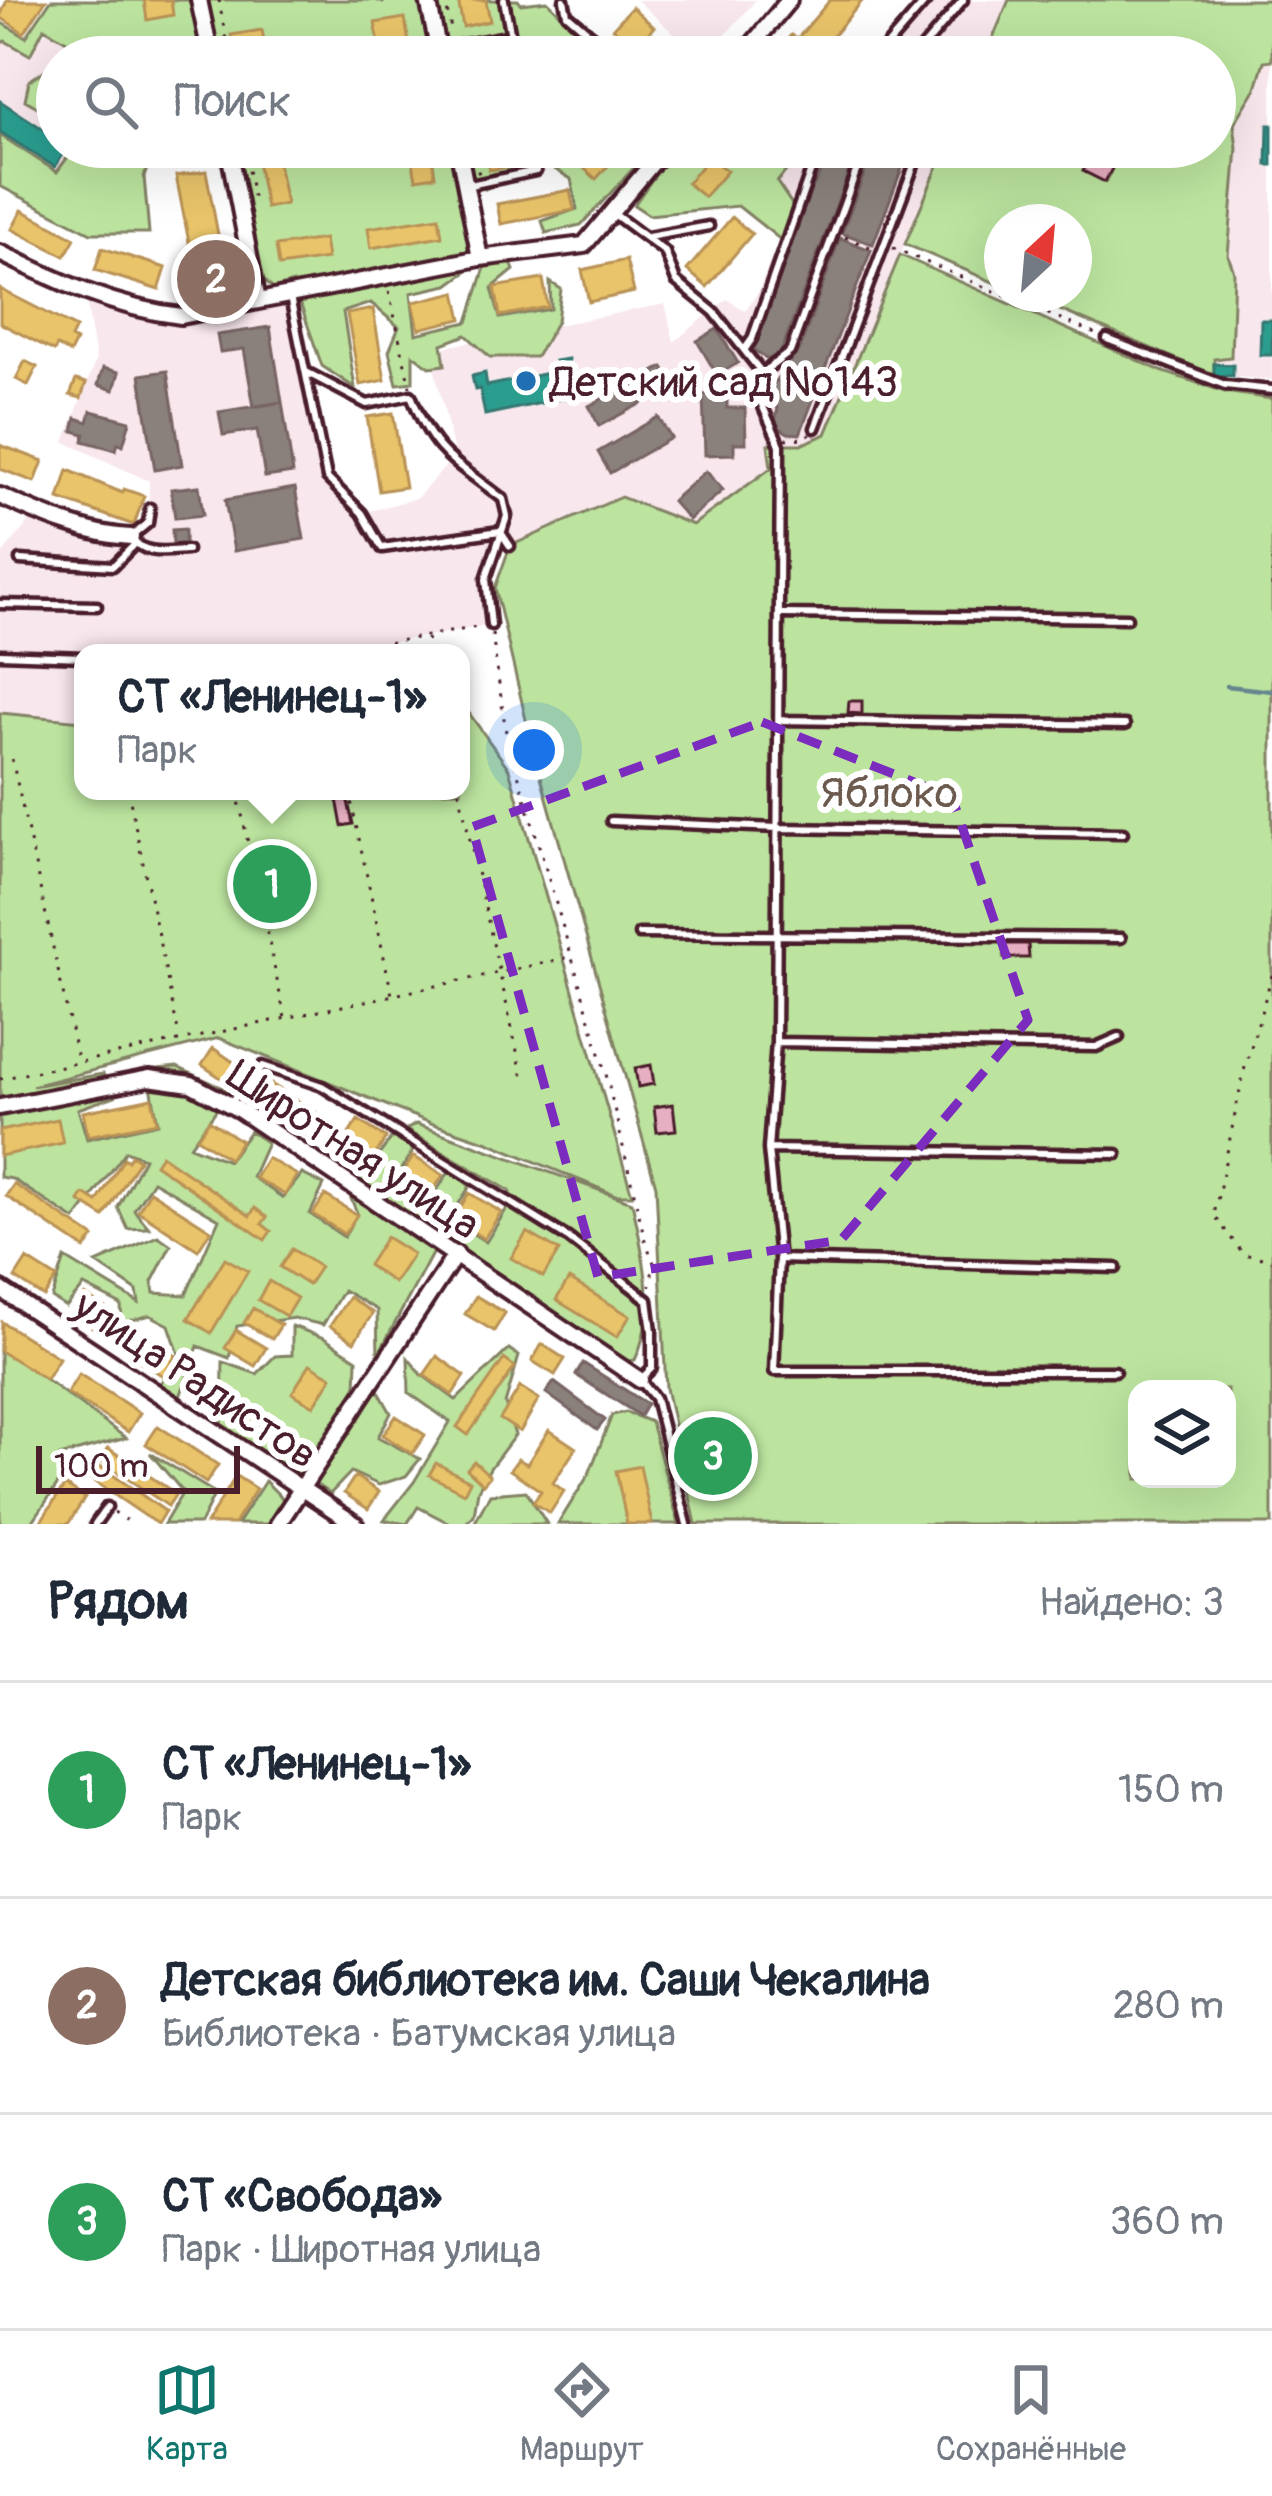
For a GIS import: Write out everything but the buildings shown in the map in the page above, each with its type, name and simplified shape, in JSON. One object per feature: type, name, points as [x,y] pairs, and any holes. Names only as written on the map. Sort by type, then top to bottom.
[{"type":"street","points":[[200,0],[207,36]]},
{"type":"street","points":[[428,0],[439,36]]},
{"type":"street","points":[[759,36],[789,0]]},
{"type":"street","points":[[232,168],[258,301]]},
{"type":"street","points":[[462,168],[480,258]]},
{"type":"street","points":[[0,253],[85,294],[136,310],[181,316],[480,258],[584,245],[648,168]]},
{"type":"street","points":[[2,502],[133,541]]},
{"type":"street","name":"Широтная улица","points":[[0,1108],[149,1078],[191,1084],[229,1104],[640,1380]]},
{"type":"street","points":[[278,1524],[456,1254]]},
{"type":"street","name":"улица Радистов","points":[[0,1288],[355,1524]]},
{"type":"lane","points":[[505,0],[511,35],[507,36]]},
{"type":"lane","points":[[564,0],[567,14],[593,36]]},
{"type":"lane","points":[[896,36],[927,0]]},
{"type":"lane","points":[[936,36],[963,0]]},
{"type":"lane","points":[[465,186],[536,172],[535,168]]},
{"type":"lane","points":[[745,349],[812,168]]},
{"type":"lane","points":[[762,374],[790,352],[857,168]]},
{"type":"lane","points":[[815,428],[914,168]]},
{"type":"lane","points":[[611,212],[665,252],[676,281],[714,312],[745,349],[762,374],[759,398],[778,439],[776,1042],[768,1149],[779,1259],[774,1371],[1114,1371]]},
{"type":"lane","points":[[648,237],[709,226]]},
{"type":"lane","points":[[290,297],[327,478],[362,513],[382,548],[500,531]]},
{"type":"lane","points":[[1107,339],[1225,385],[1272,390]]},
{"type":"lane","points":[[306,372],[367,404],[411,395],[424,430],[448,461],[502,499],[507,516],[486,579],[490,625]]},
{"type":"lane","points":[[20,560],[112,566],[148,524],[150,508]]},
{"type":"lane","points":[[500,531],[510,545]]},
{"type":"lane","points":[[133,541],[151,551],[187,550]]},
{"type":"lane","points":[[0,604],[97,606]]},
{"type":"lane","points":[[781,614],[1127,618]]},
{"type":"lane","points":[[0,654],[74,657]]},
{"type":"lane","points":[[780,720],[1125,725]]},
{"type":"lane","points":[[610,821],[1123,833]]},
{"type":"lane","points":[[639,934],[1121,938]]},
{"type":"lane","points":[[776,1042],[1096,1047],[1119,1037]]},
{"type":"lane","points":[[229,1104],[263,1066],[322,1086],[568,1238],[647,1300],[652,1367],[640,1380],[655,1398],[687,1524]]},
{"type":"lane","points":[[768,1149],[1118,1154]]},
{"type":"lane","points":[[779,1259],[1116,1268]]},
{"type":"lane","points":[[95,1524],[106,1507]]},
{"type":"path","points":[[219,0],[225,36]]},
{"type":"path","points":[[445,36],[446,0]]},
{"type":"path","points":[[834,233],[877,250],[884,244],[1107,339]]},
{"type":"path","points":[[386,278],[411,395]]},
{"type":"path","points":[[778,439],[806,438],[815,428]]},
{"type":"path","points":[[1272,560],[1272,596]]},
{"type":"path","points":[[381,644],[490,625],[506,733],[654,1263],[647,1300]]},
{"type":"path","points":[[427,636],[428,644]]},
{"type":"path","points":[[12,758],[78,1062]]},
{"type":"path","points":[[130,800],[179,1040]]},
{"type":"path","points":[[240,800],[286,1020]]},
{"type":"path","points":[[351,800],[392,998]]},
{"type":"path","points":[[461,800],[523,1078]]},
{"type":"path","points":[[0,1079],[572,957]]},
{"type":"path","points":[[1272,975],[1244,1071],[1214,1216],[1243,1254],[1272,1260]]},
{"type":"path","points":[[106,1507],[132,1524]]},
{"type":"highlighted area","points":[[762,722],[952,797],[1028,1020],[841,1240],[598,1277],[472,827]]},
{"type":"shaded area","points":[[637,0],[756,0],[724,36],[677,36]]},
{"type":"shaded area","points":[[927,0],[1009,0],[994,36],[895,36]]},
{"type":"shaded area","points":[[1272,0],[1272,380],[1214,375],[1209,168],[1236,168],[1236,93]]},
{"type":"shaded area","points":[[7,34],[29,48],[36,41],[36,168],[106,168],[110,211],[0,163],[0,44]]},
{"type":"shaded area","points":[[780,168],[937,168],[826,434],[803,444],[780,445],[771,468],[693,525],[620,497],[510,546],[501,533],[486,579],[491,625],[382,644],[74,644],[74,720],[0,713],[0,557],[37,512],[131,537],[148,523],[149,481],[65,442],[96,359],[85,294],[181,316],[290,297],[327,478],[363,513],[417,498],[455,456],[430,350],[665,304],[674,342],[727,299],[745,311],[759,291],[782,230],[755,208]]},
{"type":"green space","points":[[51,0],[547,1],[584,36],[58,36],[44,28],[30,55],[5,41],[0,44],[0,22],[26,37]]},
{"type":"green space","points":[[1009,0],[1272,0],[1272,60],[1264,61],[1256,88],[1236,121],[1236,36],[994,36]]},
{"type":"green space","points":[[36,76],[36,106],[25,100],[29,81]]},
{"type":"green space","points":[[0,135],[36,158],[36,168],[57,172],[60,168],[147,168],[149,233],[91,233],[0,186]]},
{"type":"green space","points":[[238,168],[530,168],[485,189],[462,178],[470,232],[465,273],[448,285],[411,293],[416,334],[468,322],[486,264],[509,259],[514,270],[492,288],[500,318],[551,309],[550,282],[561,289],[557,321],[536,357],[490,357],[466,335],[442,344],[445,365],[430,367],[413,355],[413,382],[397,384],[389,351],[399,327],[371,303],[343,312],[355,388],[322,366],[293,283],[273,289],[259,275]]},
{"type":"green space","points":[[553,168],[634,168],[581,225],[546,233],[542,221],[577,209],[571,179]]},
{"type":"green space","points":[[660,168],[789,168],[777,182],[793,206],[782,241],[738,206],[649,215],[634,205]]},
{"type":"green space","points":[[937,168],[1235,168],[1228,255],[1234,272],[1231,357],[1214,359],[1214,375],[1065,312],[1092,312],[1092,204],[984,204],[984,278],[905,244]]},
{"type":"green space","name":"Яблоко","points":[[900,255],[984,292],[984,312],[1029,312],[1164,372],[1225,392],[1272,399],[1272,1524],[696,1524],[666,1388],[656,1186],[531,741],[495,588],[510,546],[621,497],[693,525],[771,468],[768,444],[803,444],[826,434]]},
{"type":"green space","points":[[0,713],[74,720],[74,800],[470,800],[470,715],[509,769],[632,1195],[615,1195],[219,1038],[32,1086],[103,1074],[115,1096],[78,1109],[87,1139],[158,1123],[148,1070],[177,1067],[230,1091],[190,1146],[228,1161],[250,1131],[267,1143],[252,1177],[283,1198],[302,1174],[324,1185],[310,1214],[344,1237],[357,1213],[335,1160],[339,1151],[371,1166],[392,1137],[414,1149],[393,1184],[429,1203],[450,1170],[470,1186],[449,1219],[486,1242],[509,1205],[510,1191],[406,1130],[416,1124],[632,1202],[647,1302],[635,1360],[623,1362],[426,1225],[421,1240],[433,1252],[378,1355],[377,1310],[343,1290],[323,1325],[294,1318],[237,1326],[229,1358],[198,1346],[180,1397],[160,1384],[179,1354],[169,1325],[150,1315],[122,1323],[121,1305],[84,1286],[66,1307],[52,1298],[65,1258],[139,1303],[137,1291],[96,1263],[158,1236],[171,1245],[152,1282],[154,1293],[186,1295],[219,1219],[153,1181],[134,1210],[149,1228],[128,1229],[118,1207],[144,1158],[126,1151],[75,1220],[12,1179],[0,1177]]},
{"type":"green space","points":[[292,1326],[324,1338],[357,1359],[356,1388],[296,1477],[222,1429],[223,1362],[257,1374],[275,1356],[292,1355]]},
{"type":"green space","points":[[0,1346],[126,1438],[60,1456],[60,1481],[31,1524],[0,1524]]},
{"type":"green space","points":[[509,1349],[519,1356],[505,1404],[515,1435],[478,1490],[474,1515],[465,1524],[451,1524],[418,1507],[407,1524],[384,1520],[414,1482],[450,1422],[409,1393],[408,1358],[456,1400]]},
{"type":"green space","points":[[378,1390],[391,1413],[378,1437],[420,1459],[406,1476],[379,1485],[351,1472],[330,1494],[314,1483]]},
{"type":"green space","points":[[626,1412],[651,1422],[679,1524],[558,1524],[589,1474],[612,1415]]},
{"type":"green space","points":[[150,1453],[215,1493],[200,1524],[164,1524],[183,1492]]},
{"type":"green space","points":[[265,1481],[284,1500],[268,1524],[237,1524]]},
{"type":"green space","points":[[526,1491],[547,1524],[474,1524],[490,1494]]},
{"type":"waterway","points":[[1227,686],[1272,691]]},
{"type":"place","name":"Детская библиотека им. Саши Чекалина","points":[[216,279]]},
{"type":"place","name":"Детский сад №143","points":[[526,381]]},
{"type":"place","name":"СТ «Ленинец-1»","points":[[272,884]]},
{"type":"place","name":"СТ «Свобода»","points":[[713,1456]]}]
